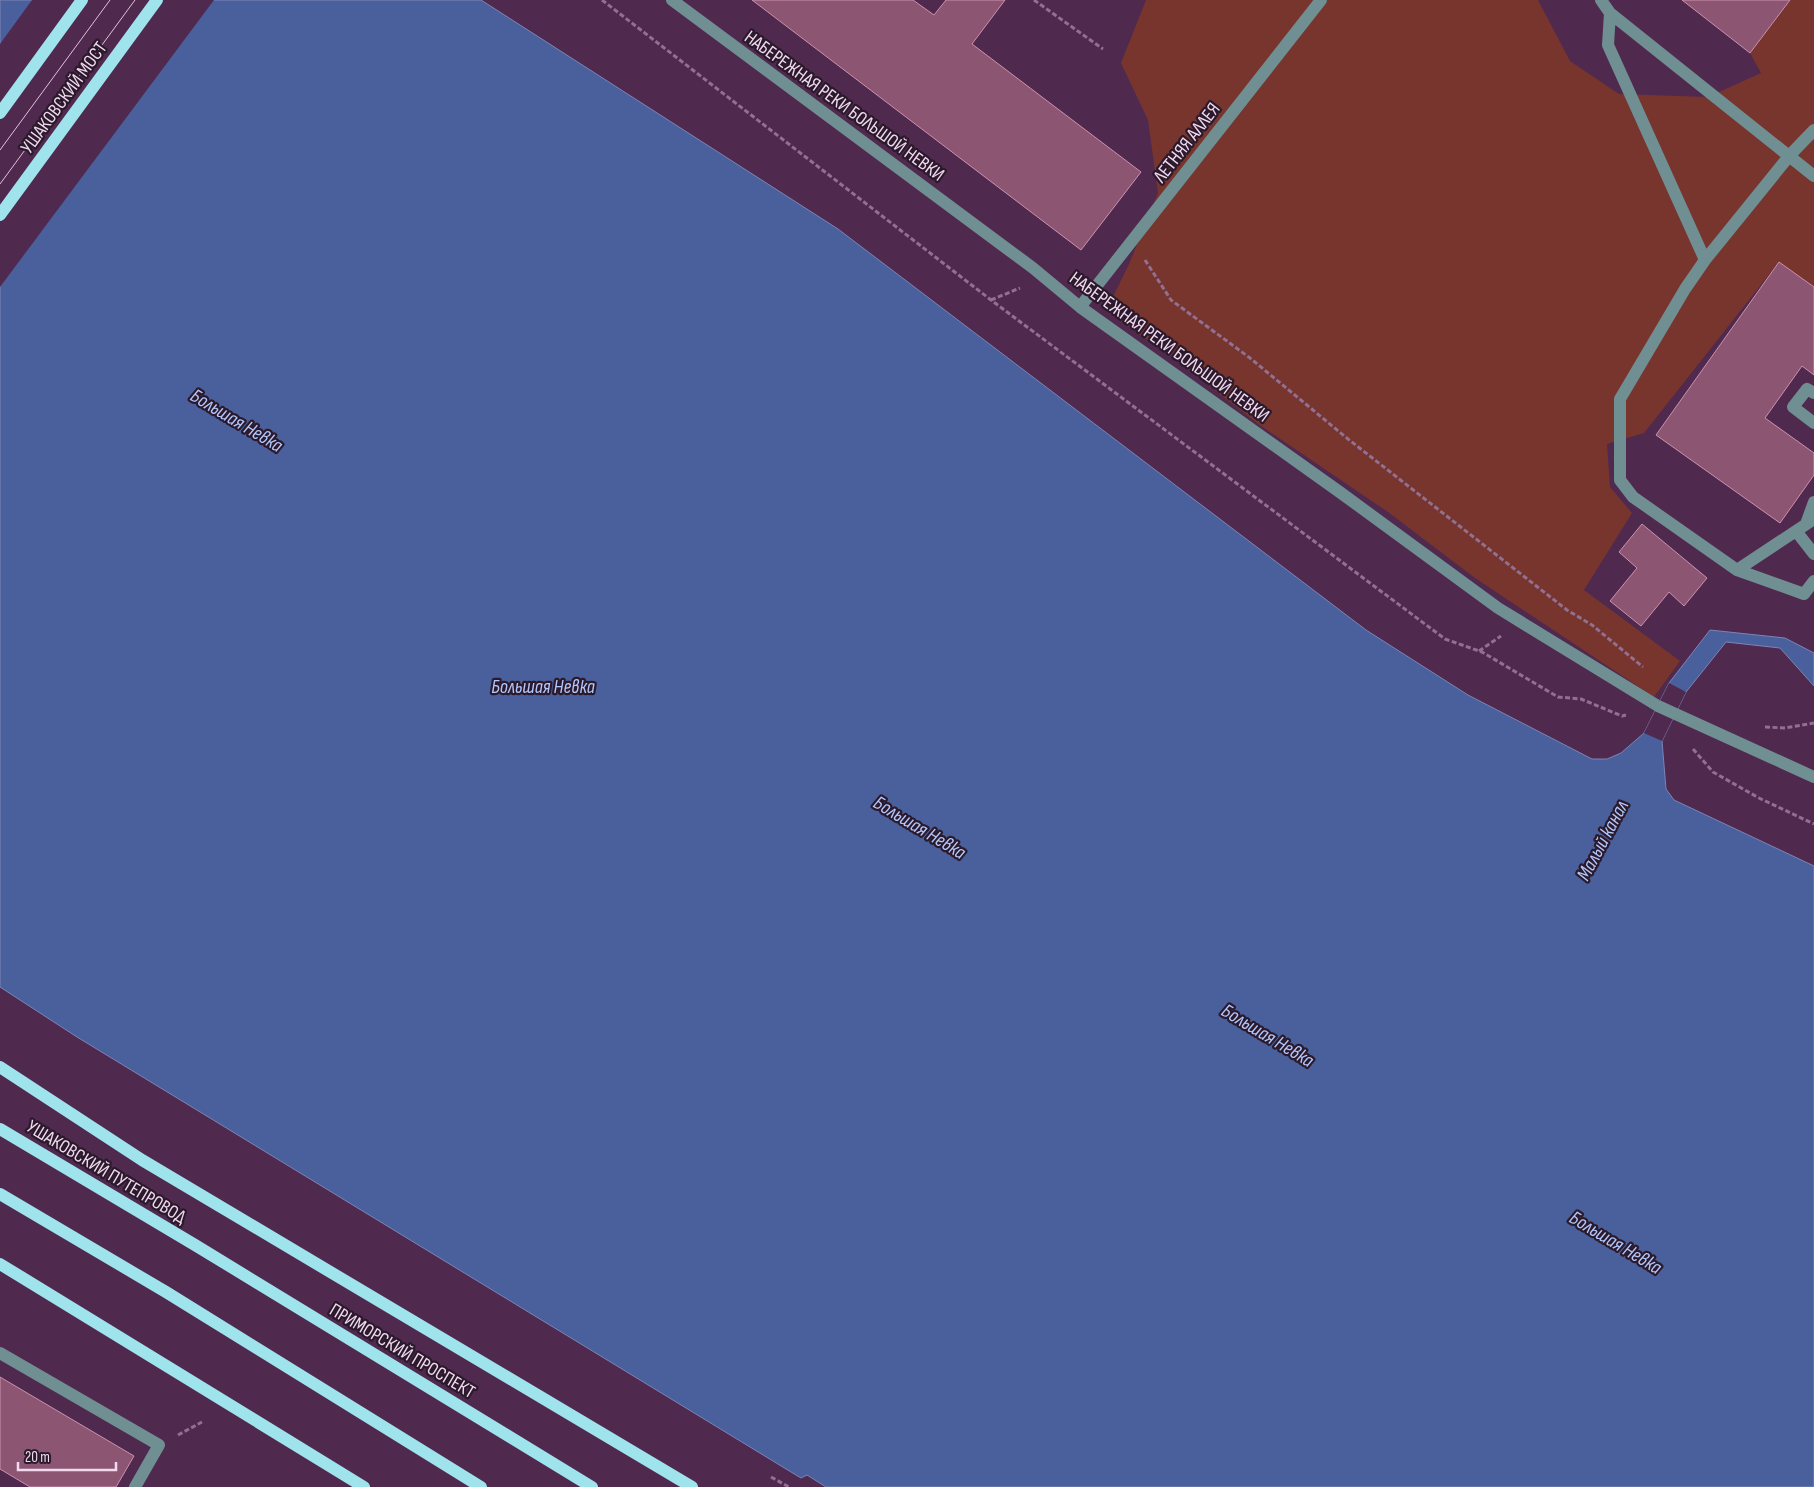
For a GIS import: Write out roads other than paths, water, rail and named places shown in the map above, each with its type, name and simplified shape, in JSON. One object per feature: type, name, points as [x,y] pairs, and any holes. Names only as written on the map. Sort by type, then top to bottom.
[{"type":"main road","points":[[0,113],[82,0]]},
{"type":"main road","name":"УШАКОВСКИЙ МОСТ","points":[[0,215],[157,0]]},
{"type":"main road","points":[[0,1067],[142,1160],[692,1487]]},
{"type":"main road","name":"УШАКОВСКИЙ ПУТЕПРОВОД","points":[[0,1129],[195,1245]]},
{"type":"main road","points":[[0,1194],[166,1292],[481,1487]]},
{"type":"main road","name":"ПРИМОРСКИЙ ПРОСПЕКТ","points":[[195,1245],[592,1487]]},
{"type":"main road","points":[[0,1264],[364,1487]]},
{"type":"street","name":"НАБЕРЕЖНАЯ РЕКИ БОЛЬШОЙ НЕВКИ","points":[[672,0],[1033,268],[1080,307],[1341,493],[1498,608],[1658,706],[1814,777]]},
{"type":"street","name":"ЛЕТНЯЯ АЛЛЕЯ","points":[[1080,307],[1321,0]]},
{"type":"street","points":[[1602,0],[1610,12],[1814,176]]},
{"type":"street","points":[[1610,12],[1608,45],[1705,260]]},
{"type":"street","points":[[1814,130],[1790,155],[1705,260],[1680,297],[1620,398],[1620,480],[1633,497],[1737,570],[1804,594],[1814,581]]},
{"type":"street","points":[[1814,393],[1807,389],[1793,407],[1814,423]]},
{"type":"street","points":[[1737,570],[1805,525],[1814,502]]},
{"type":"street","points":[[1805,525],[1814,554]]},
{"type":"street","points":[[0,1353],[159,1445],[135,1487]]},
{"type":"water","name":"Большая Невка","points":[[0,0],[481,0],[838,229],[1366,630],[1468,695],[1592,759],[1607,759],[1621,753],[1644,733],[1669,683],[1710,630],[1785,638],[1814,653],[1814,686],[1780,648],[1726,642],[1686,692],[1662,741],[1666,789],[1674,800],[1814,866],[1814,1487],[826,1487],[807,1475],[801,1478],[791,1472],[77,1037],[0,987]]},
{"type":"tram line","points":[[0,150],[110,0]]},
{"type":"tram line","points":[[0,184],[135,0]]},
{"type":"water label","name":"Малый канал","points":[[1602,840]]}]
